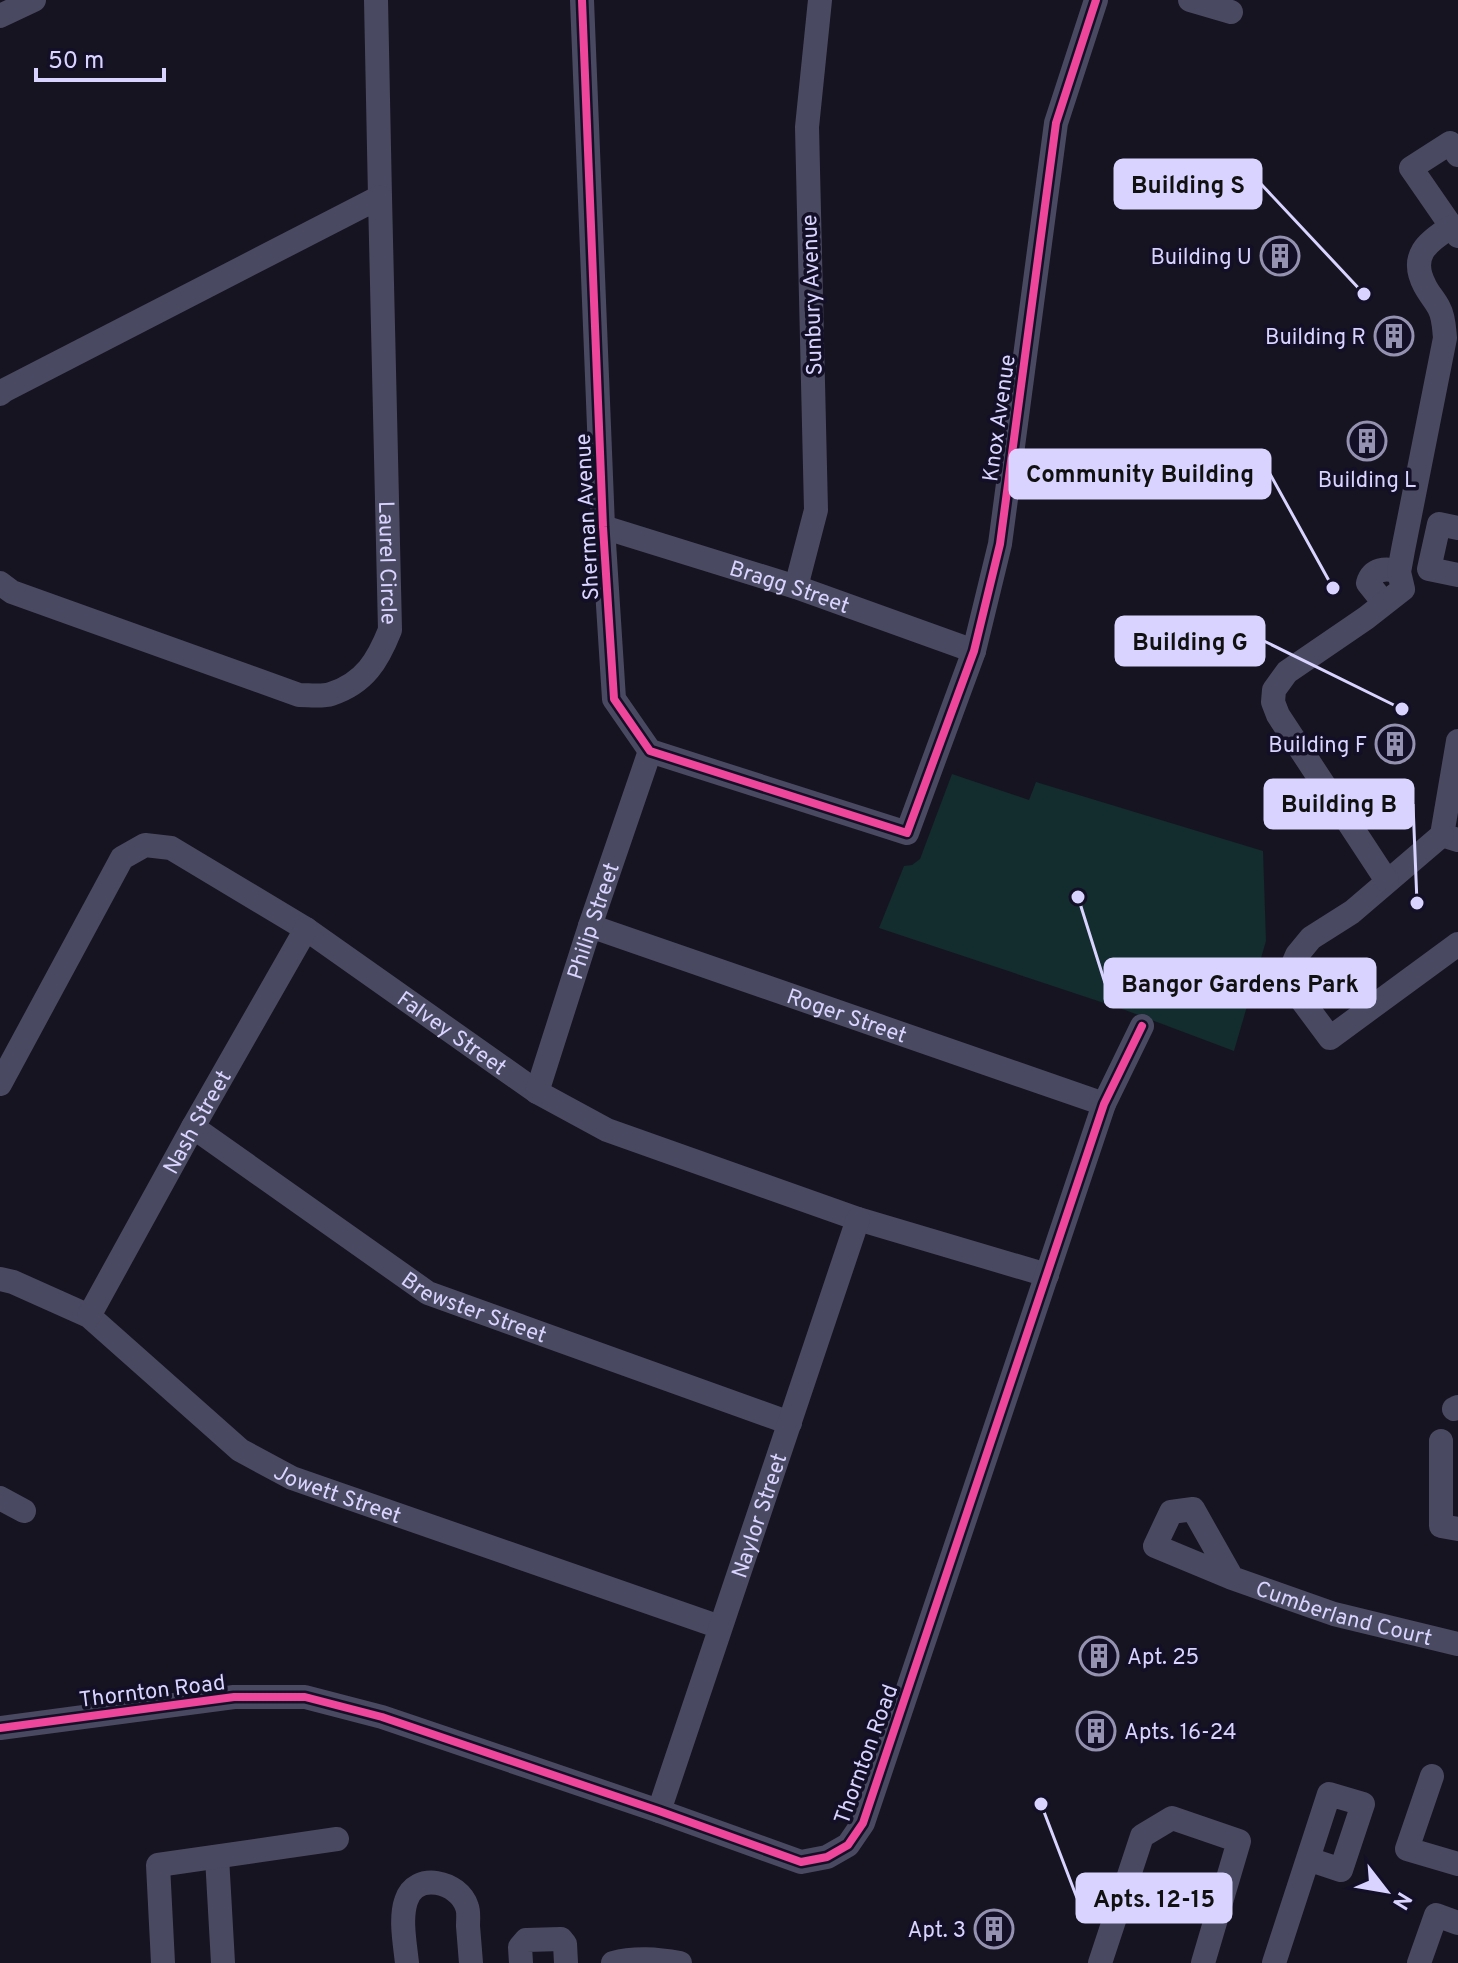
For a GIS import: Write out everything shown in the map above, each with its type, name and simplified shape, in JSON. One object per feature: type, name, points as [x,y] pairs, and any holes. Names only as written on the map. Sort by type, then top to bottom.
[{"type":"street","points":[[0,16],[34,0]]},
{"type":"street","name":"Laurel Circle","points":[[0,583],[12,592],[299,695],[329,695],[357,682],[379,658],[390,630],[376,0]]},
{"type":"street","name":"Sherman Avenue","points":[[582,0],[603,527],[614,699],[650,751]]},
{"type":"street","name":"Sunbury Avenue","points":[[796,587],[816,510],[807,127],[820,0]]},
{"type":"street","name":"Knox Avenue","points":[[650,751],[907,833],[974,651],[1000,544],[1056,123],[1096,0]]},
{"type":"street","points":[[1190,0],[1231,12]]},
{"type":"street","points":[[1395,588],[1445,338],[1440,309],[1425,288],[1418,264],[1431,240],[1455,232],[1411,168],[1450,143],[1458,155]]},
{"type":"street","points":[[0,394],[380,197]]},
{"type":"street","points":[[1429,569],[1439,524],[1458,528]]},
{"type":"street","name":"Bragg Street","points":[[603,527],[796,587],[974,651]]},
{"type":"street","points":[[1387,881],[1278,715],[1273,702],[1274,690],[1287,672],[1395,588],[1429,569],[1458,575]]},
{"type":"street","points":[[1458,741],[1450,838],[1387,881],[1352,912],[1311,938],[1297,955],[1289,983],[1330,1038],[1458,944]]},
{"type":"street","name":"Philip Street","points":[[537,1092],[650,751]]},
{"type":"street","name":"Falvey Street","points":[[0,1084],[122,858],[145,845],[171,848],[306,929],[537,1092],[607,1130],[858,1219],[1047,1275]]},
{"type":"street","name":"Roger Street","points":[[590,926],[1104,1104]]},
{"type":"street","name":"Nash Street","points":[[89,1316],[306,929]]},
{"type":"street","name":"Thornton Road","points":[[0,1728],[234,1697],[305,1697],[382,1717],[801,1862],[827,1857],[848,1845],[863,1823],[1104,1104],[1142,1026]]},
{"type":"street","name":"Brewster Street","points":[[193,1127],[428,1293],[790,1423]]},
{"type":"street","name":"Naylor Street","points":[[659,1811],[858,1219]]},
{"type":"street","name":"Jowett Street","points":[[0,1279],[89,1316],[240,1450],[292,1478],[720,1627]]},
{"type":"street","points":[[1441,1441],[1441,1526],[1458,1529]]},
{"type":"street","points":[[0,1498],[24,1511]]},
{"type":"street","name":"Cumberland Court","points":[[1232,1578],[1334,1614],[1458,1644]]},
{"type":"street","points":[[1432,1776],[1407,1849],[1458,1864]]},
{"type":"street","points":[[1100,1963],[1142,1836],[1172,1818],[1239,1841],[1203,1963]]},
{"type":"street","points":[[163,1963],[158,1865],[337,1839]]},
{"type":"street","points":[[217,1857],[223,1963]]},
{"type":"street","points":[[1274,1963],[1308,1859]]},
{"type":"street","points":[[407,1963],[405,1903],[411,1891],[425,1882],[444,1884],[460,1896],[467,1907],[471,1963]]},
{"type":"street","points":[[1419,1963],[1436,1915],[1458,1923]]},
{"type":"street","points":[[521,1963],[520,1947],[526,1940],[561,1939],[565,1944],[566,1963]]},
{"type":"street","points":[[613,1963],[658,1959],[680,1963]]},
{"type":"green space","points":[[952,774],[1029,800],[1036,782],[1263,851],[1266,941],[1234,1051],[1125,1010],[879,928],[904,866],[920,859]]},
{"type":"cycle path","points":[[582,0],[603,527],[614,699],[650,751],[907,833],[974,651],[1000,544],[1056,123],[1096,0]]},
{"type":"cycle path","points":[[0,1728],[234,1697],[305,1697],[382,1717],[801,1862],[827,1857],[848,1845],[863,1823],[1104,1104],[1142,1026]]},
{"type":"place","name":"Building U","points":[[1280,256]]},
{"type":"place","name":"Building S","points":[[1364,294]]},
{"type":"place","name":"Building R","points":[[1394,336]]},
{"type":"place","name":"Building L","points":[[1367,441]]},
{"type":"place","name":"Community Building","points":[[1333,588]]},
{"type":"place","name":"Building G","points":[[1402,709]]},
{"type":"place","name":"Building F","points":[[1395,744]]},
{"type":"place","name":"Bangor Gardens Park","points":[[1078,897]]},
{"type":"place","name":"Building B","points":[[1417,903]]},
{"type":"place","name":"Apt. 25","points":[[1099,1656]]},
{"type":"place","name":"Apts. 16-24","points":[[1096,1731]]},
{"type":"place","name":"Apts. 12-15","points":[[1041,1804]]},
{"type":"place","name":"Apt. 3","points":[[994,1929]]}]
